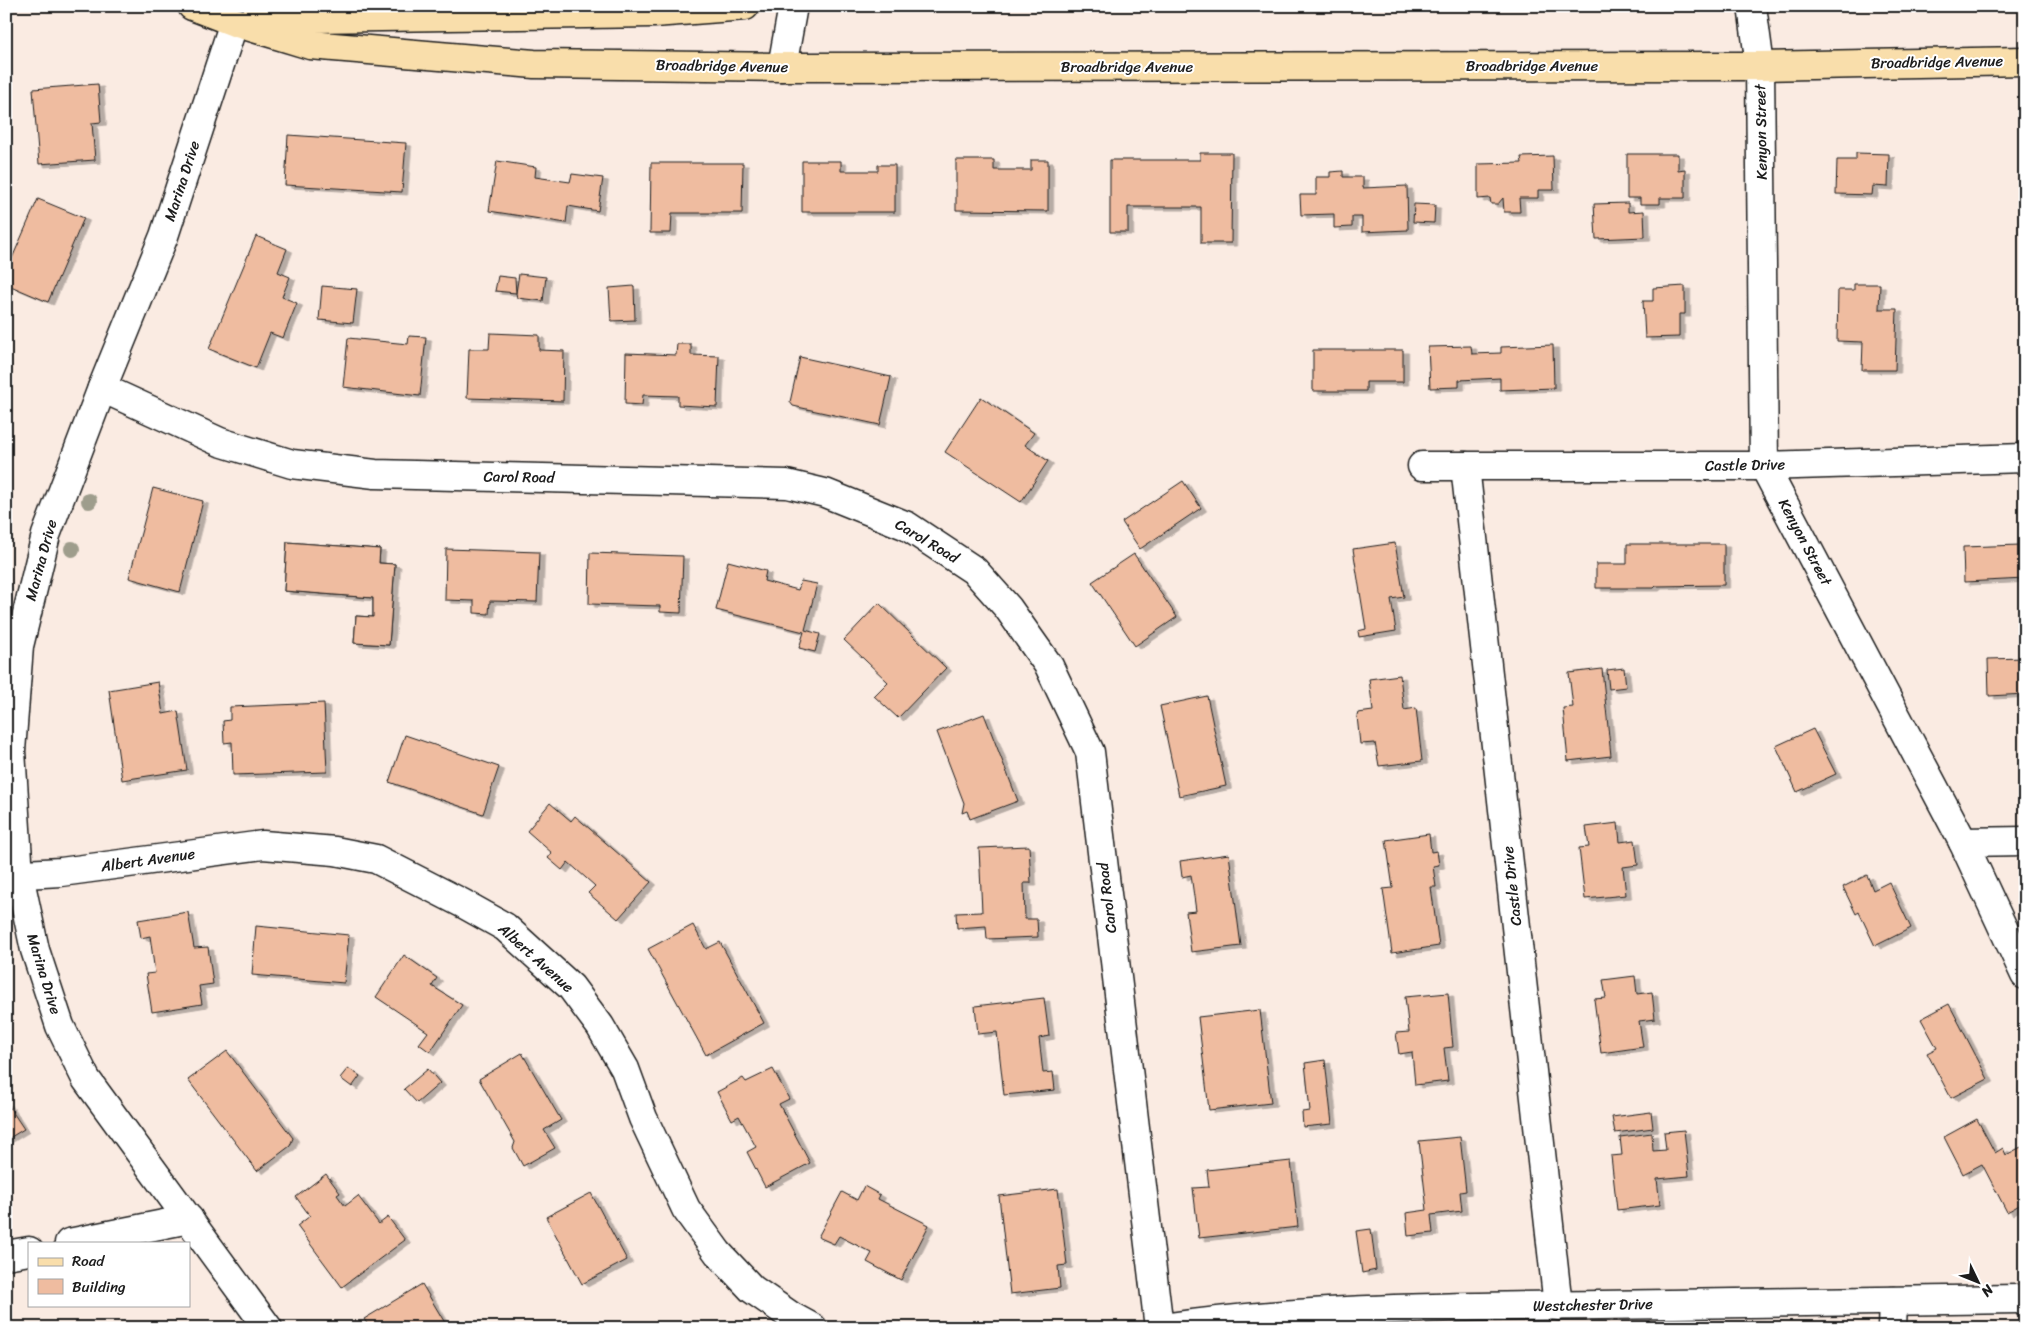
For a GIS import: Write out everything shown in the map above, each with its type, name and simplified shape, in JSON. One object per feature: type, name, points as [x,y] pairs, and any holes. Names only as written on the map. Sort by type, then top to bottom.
[{"type":"main road","name":"Broadbridge Avenue","points":[[192,6],[234,22],[310,45],[534,64],[782,67],[1760,66],[2025,61]]},
{"type":"main road","name":"Broadbridge Avenue","points":[[234,22],[314,18],[654,13],[745,6]]},
{"type":"street","points":[[782,67],[793,6]]},
{"type":"street","name":"Kenyon Street","points":[[1752,6],[1760,66],[1764,466],[1963,842],[2025,975]]},
{"type":"street","name":"Marina Drive","points":[[234,22],[164,236],[102,388],[46,536],[19,646],[11,751],[13,875],[60,1026],[86,1079],[268,1328]]},
{"type":"street","name":"Carol Road","points":[[102,388],[220,442],[292,464],[375,474],[787,484],[825,493],[907,526],[975,571],[1008,608],[1050,666],[1090,752],[1160,1328]]},
{"type":"street","name":"Castle Drive","points":[[1422,466],[1764,466],[2025,458]]},
{"type":"street","name":"Castle Drive","points":[[1465,466],[1558,1306]]},
{"type":"street","points":[[1963,842],[2025,841]]},
{"type":"street","name":"Albert Avenue","points":[[13,875],[61,872],[263,845],[335,851],[376,859],[415,877],[505,927],[571,987],[600,1026],[625,1069],[643,1118],[686,1209],[718,1253],[752,1289],[791,1316],[813,1328]]},
{"type":"street","points":[[74,1242],[189,1219]]},
{"type":"street","points":[[6,1255],[28,1251]]},
{"type":"street","name":"Westchester Drive","points":[[1160,1328],[1201,1322],[1329,1311],[1472,1317],[1558,1306],[1602,1316],[1893,1301],[2025,1298]]},
{"type":"street","points":[[1892,1328],[1893,1301]]},
{"type":"building","points":[[98,84],[101,122],[92,123],[95,160],[39,164],[33,89]]},
{"type":"building","points":[[288,135],[406,143],[402,192],[285,185]]},
{"type":"building","points":[[1200,153],[1232,153],[1231,243],[1201,243],[1201,207],[1128,207],[1128,232],[1110,232],[1110,160],[1200,160]]},
{"type":"building","points":[[1856,153],[1889,154],[1888,187],[1873,186],[1872,195],[1836,194],[1837,160],[1856,160]]},
{"type":"building","points":[[1627,154],[1678,154],[1678,170],[1685,169],[1685,198],[1660,198],[1660,204],[1640,204],[1640,198],[1627,198]]},
{"type":"building","points":[[1553,156],[1554,190],[1538,190],[1538,198],[1519,198],[1520,212],[1504,212],[1503,198],[1498,204],[1491,204],[1490,198],[1478,199],[1478,164],[1522,163],[1521,157]]},
{"type":"building","points":[[956,160],[994,160],[994,170],[1031,170],[1031,160],[1048,160],[1048,211],[956,210]]},
{"type":"building","points":[[497,161],[536,167],[535,177],[570,182],[572,174],[603,178],[598,211],[568,206],[566,223],[489,211]]},
{"type":"building","points":[[802,161],[841,161],[841,171],[878,171],[878,165],[895,165],[895,212],[802,212]]},
{"type":"building","points":[[651,163],[743,163],[742,213],[672,213],[671,233],[650,233]]},
{"type":"building","points":[[1343,171],[1343,177],[1363,177],[1363,188],[1407,186],[1408,230],[1362,232],[1362,217],[1352,217],[1352,227],[1334,228],[1334,214],[1301,215],[1300,195],[1316,195],[1316,177],[1330,177],[1330,172]]},
{"type":"building","points":[[38,199],[84,218],[48,302],[6,284],[6,272]]},
{"type":"building","points":[[1628,203],[1628,212],[1644,211],[1645,237],[1596,239],[1594,204]]},
{"type":"building","points":[[1414,204],[1435,205],[1434,223],[1413,222]]},
{"type":"building","points":[[256,236],[287,249],[278,272],[290,277],[282,297],[297,303],[283,338],[270,333],[256,368],[209,349]]},
{"type":"building","points":[[519,274],[546,277],[543,301],[517,298]]},
{"type":"building","points":[[498,276],[515,278],[516,293],[495,291]]},
{"type":"building","points":[[1854,284],[1880,284],[1879,309],[1897,309],[1895,370],[1862,370],[1863,342],[1837,341],[1838,290],[1854,290]]},
{"type":"building","points":[[322,286],[357,289],[353,323],[319,320]]},
{"type":"building","points":[[634,286],[635,320],[611,321],[609,288]]},
{"type":"building","points":[[1685,286],[1685,314],[1679,314],[1679,337],[1645,338],[1643,301],[1653,301],[1653,288]]},
{"type":"building","points":[[2019,322],[2025,322],[2025,363],[2020,363]]},
{"type":"building","points":[[490,333],[539,335],[539,350],[564,351],[563,401],[467,398],[469,349],[489,349]]},
{"type":"building","points":[[409,336],[426,337],[420,396],[343,387],[348,338],[408,344]]},
{"type":"building","points":[[677,344],[691,344],[691,355],[719,356],[717,407],[678,405],[678,396],[643,395],[642,405],[625,404],[626,353],[676,355]]},
{"type":"building","points":[[1553,345],[1554,388],[1500,390],[1500,378],[1459,380],[1459,387],[1430,388],[1428,347],[1471,346],[1472,354],[1501,353],[1501,347]]},
{"type":"building","points":[[1313,350],[1403,350],[1403,382],[1366,382],[1366,391],[1313,391]]},
{"type":"building","points":[[800,357],[891,377],[880,425],[793,406],[790,402]]},
{"type":"building","points":[[981,397],[1034,433],[1025,445],[1048,461],[1021,502],[945,452]]},
{"type":"building","points":[[1183,481],[1201,508],[1140,549],[1122,522]]},
{"type":"building","points":[[153,488],[203,501],[180,592],[129,578]]},
{"type":"building","points":[[287,542],[380,549],[379,563],[395,564],[389,645],[354,643],[356,616],[373,617],[373,598],[284,591]]},
{"type":"building","points":[[287,542],[380,549],[379,563],[395,564],[389,645],[354,643],[356,616],[373,617],[373,598],[284,591]]},
{"type":"building","points":[[2020,542],[2025,542],[2025,579],[1964,582],[1963,547],[2020,545]]},
{"type":"building","points":[[1395,543],[1404,597],[1391,599],[1396,631],[1359,637],[1358,631],[1366,629],[1353,549]]},
{"type":"building","points":[[1627,544],[1724,544],[1724,585],[1596,588],[1596,564],[1627,564]]},
{"type":"building","points":[[446,549],[539,552],[537,602],[490,601],[489,614],[474,613],[474,601],[445,600]]},
{"type":"building","points":[[590,553],[683,556],[681,613],[660,612],[660,606],[589,604]]},
{"type":"building","points":[[1134,554],[1177,617],[1135,646],[1092,582]]},
{"type":"building","points":[[728,561],[766,571],[764,581],[798,590],[801,581],[817,584],[805,630],[820,634],[815,652],[799,648],[804,632],[716,610]]},
{"type":"building","points":[[879,603],[946,668],[898,718],[874,696],[888,682],[844,640]]},
{"type":"building","points":[[2025,658],[2025,694],[1989,696],[1988,659]]},
{"type":"building","points":[[1624,668],[1626,687],[1609,689],[1607,670]]},
{"type":"building","points":[[1602,669],[1611,756],[1568,761],[1563,708],[1573,707],[1569,673]]},
{"type":"building","points":[[1400,675],[1404,710],[1416,708],[1422,761],[1379,766],[1375,743],[1360,744],[1357,716],[1358,713],[1373,711],[1369,679]]},
{"type":"building","points":[[158,682],[163,714],[178,711],[187,770],[122,780],[109,690]]},
{"type":"building","points":[[1207,696],[1226,786],[1179,796],[1160,706]]},
{"type":"building","points":[[324,703],[327,772],[233,775],[232,742],[224,743],[223,721],[230,720],[230,707]]},
{"type":"building","points":[[984,714],[1018,801],[970,819],[967,811],[962,813],[964,803],[937,732]]},
{"type":"building","points":[[1813,729],[1836,774],[1797,792],[1776,746]]},
{"type":"building","points":[[405,735],[499,767],[483,814],[389,782]]},
{"type":"building","points":[[550,803],[571,821],[575,816],[651,882],[618,919],[588,893],[595,886],[568,862],[562,870],[548,858],[552,853],[527,831]]},
{"type":"building","points":[[1618,823],[1620,842],[1635,840],[1638,865],[1623,867],[1626,895],[1585,899],[1579,848],[1589,847],[1586,827]]},
{"type":"building","points":[[1429,834],[1431,852],[1437,851],[1439,865],[1433,866],[1436,887],[1431,887],[1439,946],[1392,953],[1383,889],[1393,888],[1386,840]]},
{"type":"building","points":[[1029,846],[1031,883],[1024,883],[1025,919],[1037,919],[1038,937],[987,939],[986,926],[957,928],[956,913],[982,912],[979,848]]},
{"type":"building","points":[[1229,854],[1241,946],[1191,952],[1186,912],[1196,911],[1191,875],[1182,877],[1180,861]]},
{"type":"building","points":[[1867,875],[1873,890],[1889,882],[1911,928],[1875,946],[1859,912],[1856,914],[1843,887]]},
{"type":"building","points":[[188,912],[194,948],[208,947],[213,984],[199,986],[202,1004],[152,1012],[146,974],[155,973],[150,936],[141,938],[138,920]]},
{"type":"building","points":[[693,925],[706,949],[720,942],[764,1023],[706,1055],[648,949]]},
{"type":"building","points":[[256,926],[349,935],[344,983],[252,975]]},
{"type":"building","points":[[404,955],[437,978],[432,986],[462,1005],[430,1052],[419,1044],[428,1032],[376,997]]},
{"type":"building","points":[[1635,976],[1637,994],[1652,992],[1655,1019],[1639,1021],[1643,1047],[1601,1053],[1594,999],[1606,998],[1603,980]]},
{"type":"building","points":[[1448,993],[1453,1047],[1444,1048],[1448,1081],[1415,1085],[1412,1052],[1399,1054],[1396,1033],[1409,1032],[1405,997]]},
{"type":"building","points":[[1044,998],[1049,1036],[1039,1038],[1043,1073],[1053,1072],[1055,1090],[1004,1095],[997,1032],[978,1034],[975,1006]]},
{"type":"building","points":[[1949,1004],[1988,1079],[1951,1098],[1927,1053],[1937,1048],[1921,1019]]},
{"type":"building","points":[[1260,1010],[1271,1103],[1209,1110],[1198,1017]]},
{"type":"building","points":[[227,1051],[293,1138],[290,1146],[257,1171],[188,1080]]},
{"type":"building","points":[[522,1053],[561,1120],[544,1130],[555,1148],[523,1166],[513,1148],[515,1142],[479,1079]]},
{"type":"building","points":[[1325,1060],[1332,1124],[1303,1127],[1302,1112],[1310,1111],[1305,1063]]},
{"type":"building","points":[[348,1068],[360,1076],[352,1087],[340,1078]]},
{"type":"building","points":[[428,1069],[440,1083],[417,1103],[404,1089]]},
{"type":"building","points":[[773,1069],[789,1099],[779,1104],[810,1163],[765,1187],[747,1152],[756,1147],[739,1116],[732,1120],[717,1092],[743,1078],[746,1082]]},
{"type":"building","points":[[6,1102],[24,1129],[6,1140]]},
{"type":"building","points":[[1651,1112],[1653,1128],[1615,1133],[1612,1117]]},
{"type":"building","points":[[1977,1119],[1995,1153],[2003,1148],[2006,1155],[2021,1147],[2025,1154],[2025,1202],[2007,1212],[1982,1164],[1963,1174],[1944,1137]]},
{"type":"building","points":[[1684,1130],[1689,1176],[1657,1179],[1660,1205],[1617,1210],[1611,1156],[1622,1155],[1620,1137],[1652,1133],[1653,1151],[1666,1150],[1664,1132]]},
{"type":"building","points":[[1460,1137],[1466,1191],[1460,1192],[1462,1211],[1431,1215],[1433,1233],[1408,1236],[1406,1213],[1427,1210],[1419,1141]]},
{"type":"building","points":[[1291,1161],[1298,1227],[1199,1238],[1193,1188],[1209,1187],[1207,1170]]},
{"type":"building","points":[[326,1174],[340,1193],[337,1195],[345,1206],[358,1196],[379,1224],[388,1217],[405,1240],[342,1287],[297,1226],[310,1216],[296,1197]]},
{"type":"building","points":[[864,1186],[880,1195],[878,1199],[929,1225],[901,1280],[867,1262],[872,1253],[839,1236],[834,1244],[818,1237],[842,1192],[857,1200]]},
{"type":"building","points":[[1058,1189],[1067,1265],[1058,1266],[1060,1288],[1010,1294],[999,1196]]},
{"type":"building","points":[[591,1193],[627,1260],[582,1284],[546,1217]]},
{"type":"building","points":[[1371,1229],[1376,1270],[1362,1273],[1356,1231]]},
{"type":"building","points":[[422,1284],[448,1328],[370,1328],[364,1319]]}]
